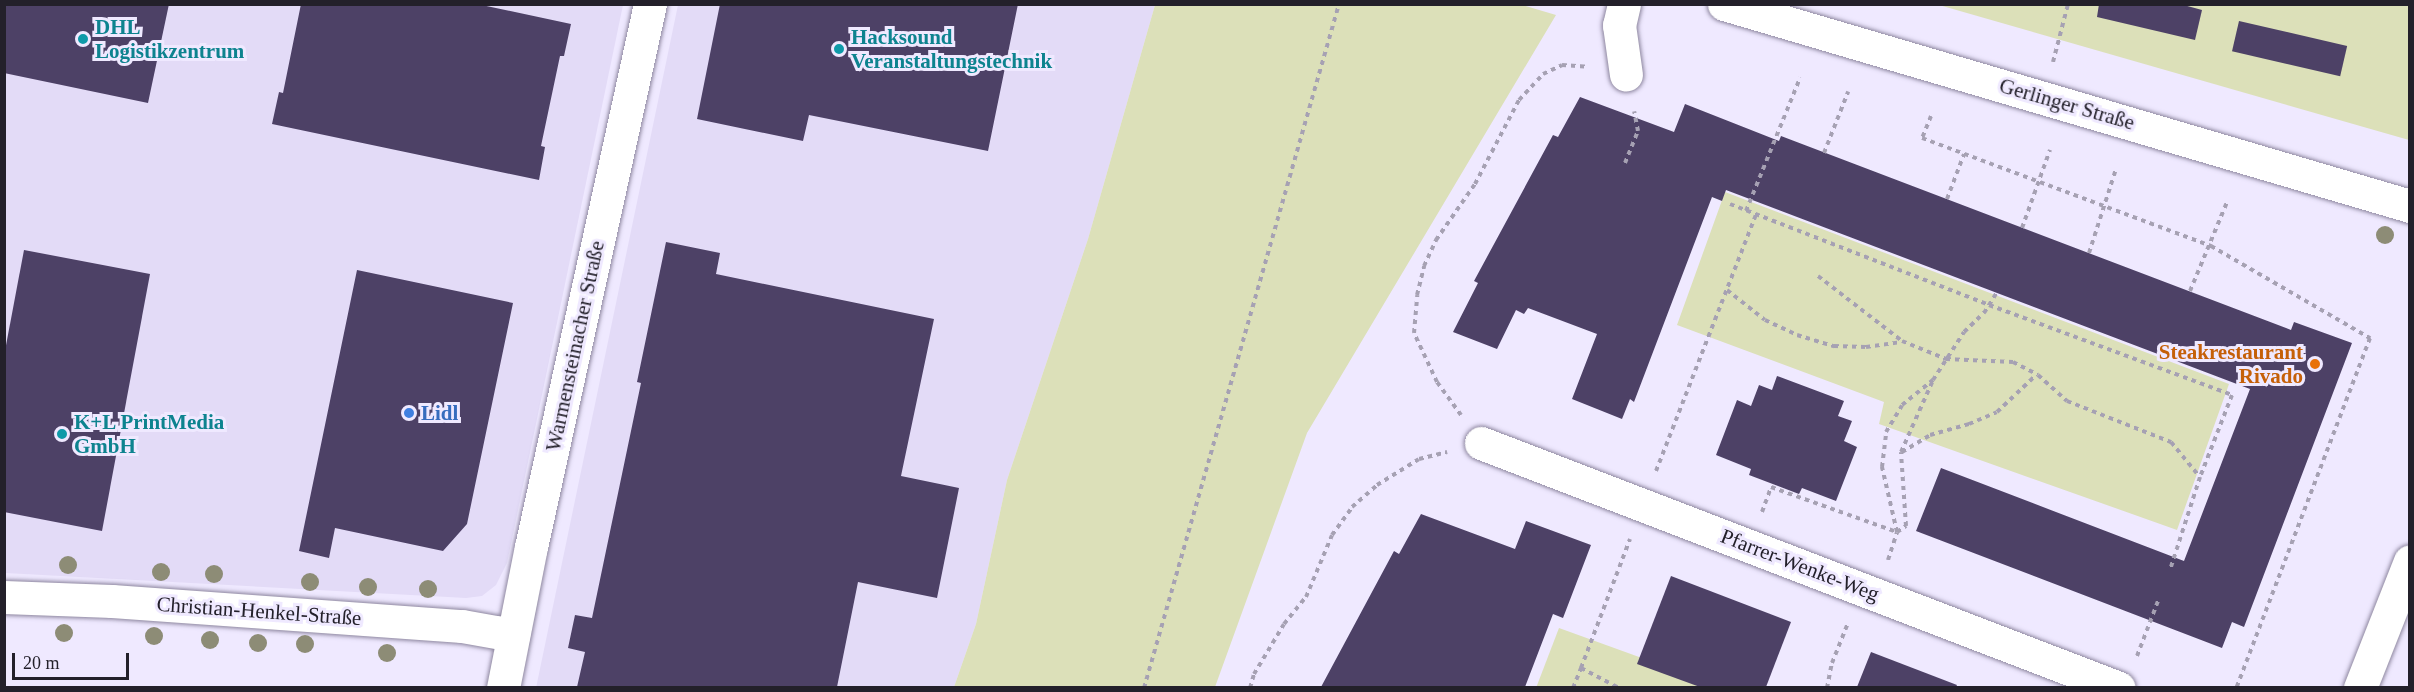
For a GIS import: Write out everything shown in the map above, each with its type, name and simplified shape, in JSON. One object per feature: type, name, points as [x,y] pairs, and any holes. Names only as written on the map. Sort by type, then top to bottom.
[{"type":"street","name":"Warmensteinacher Straße","points":[[503,687],[650,4]]},
{"type":"street","points":[[1624,4],[1619,25],[1626,75]]},
{"type":"street","name":"Gerlinger Straße","points":[[1724,4],[2409,206]]},
{"type":"street","name":"Pfarrer-Wenke-Weg","points":[[1481,443],[1870,592],[2126,677]]},
{"type":"street","points":[[2360,687],[2409,561]]},
{"type":"street","name":"Christian-Henkel-Straße","points":[[4,597],[112,601],[450,625],[513,635]]},
{"type":"path","points":[[1144,687],[1339,4]]},
{"type":"path","points":[[2044,98],[2068,4]]},
{"type":"path","points":[[1250,687],[1254,674],[1284,624],[1306,597],[1332,535],[1352,507],[1377,485],[1419,459],[1481,443],[1437,382],[1414,333],[1417,295],[1424,266],[1436,240],[1475,184],[1519,100],[1543,74],[1562,65],[1595,67],[1626,75],[1638,131],[1626,163]]},
{"type":"path","points":[[1746,211],[1800,78]]},
{"type":"path","points":[[1824,153],[1848,92]]},
{"type":"path","points":[[1931,116],[1922,138],[2211,246],[2370,338],[2236,687]]},
{"type":"path","points":[[2022,228],[2050,150]]},
{"type":"path","points":[[1947,199],[1964,154]]},
{"type":"path","points":[[2089,253],[2116,169]]},
{"type":"path","points":[[2190,291],[2211,246],[2227,202]]},
{"type":"path","points":[[1730,204],[1989,305],[2232,395],[2200,477],[2170,570]]},
{"type":"path","points":[[1573,687],[1756,214]]},
{"type":"path","points":[[1818,276],[1902,342],[1946,359],[2013,362],[2038,375],[2067,401],[2171,442],[2200,477]]},
{"type":"path","points":[[1726,290],[1765,320],[1797,335],[1834,346],[1866,347],[1902,342]]},
{"type":"path","points":[[1827,687],[1832,663],[1870,592],[1898,532],[1906,526],[1901,452],[1933,380],[1964,332],[1989,305],[1997,292]]},
{"type":"path","points":[[1901,452],[1930,435],[1969,424],[1997,412],[2035,376]]},
{"type":"path","points":[[1898,532],[1882,467],[1886,432],[1902,405],[1933,380]]},
{"type":"path","points":[[1750,547],[1771,487],[1898,532]]},
{"type":"path","points":[[2126,677],[2158,601]]},
{"type":"path","points":[[1581,668],[1619,687]]},
{"type":"shaded area","points":[[4,5],[623,5],[507,563],[496,585],[482,596],[466,598],[5,573]]},
{"type":"shaded area","points":[[678,5],[1155,5],[1088,239],[1007,480],[976,624],[954,687],[536,688]]},
{"type":"green space","points":[[1519,4],[1556,15],[1307,433],[1215,687],[954,687],[976,624],[1007,480],[1088,239],[1155,5]]},
{"type":"green space","points":[[1939,5],[2409,5],[2409,140]]},
{"type":"green space","points":[[1725,192],[2229,384],[2177,530],[1879,424],[1884,402],[1677,325]]},
{"type":"green space","points":[[1559,628],[1722,687],[1536,688]]},
{"type":"building","name":"DHL Logistikzentrum","points":[[4,4],[169,4],[148,103],[4,73]]},
{"type":"building","points":[[301,4],[477,4],[571,24],[564,56],[560,56],[541,146],[545,147],[539,180],[272,124],[279,92],[283,93]]},
{"type":"building","name":"Hacksound Veranstaltungstechnik","points":[[720,4],[1018,4],[988,151],[809,115],[803,141],[697,119]]},
{"type":"building","points":[[2099,4],[2180,4],[2202,10],[2195,40],[2097,17]]},
{"type":"building","points":[[2239,21],[2347,46],[2340,76],[2232,51]]},
{"type":"building","points":[[1580,97],[1674,132],[1685,104],[1779,141],[1781,136],[2291,330],[2294,322],[2352,343],[2244,627],[2232,622],[2222,648],[1916,531],[1941,468],[2184,561],[2250,389],[1726,190],[1722,201],[1712,197],[1634,402],[1630,399],[1622,419],[1572,399],[1597,334],[1528,308],[1524,314],[1516,310],[1497,349],[1453,332],[1478,283],[1474,281],[1553,135],[1558,137]]},
{"type":"building","points":[[666,242],[720,253],[716,274],[934,319],[901,476],[959,488],[937,598],[858,582],[837,687],[577,687],[585,652],[568,648],[575,615],[592,618],[641,383],[637,382]]},
{"type":"building","name":"K+L PrintMedia GmbH","points":[[24,250],[150,274],[102,531],[4,512],[4,356]]},
{"type":"building","name":"Lidl","points":[[357,270],[513,303],[467,524],[443,551],[335,528],[329,558],[299,551]]},
{"type":"building","points":[[1777,376],[1844,401],[1838,416],[1852,421],[1844,441],[1857,447],[1836,501],[1802,488],[1799,494],[1749,475],[1751,469],[1716,455],[1737,400],[1751,406],[1759,385],[1772,390]]},
{"type":"building","points":[[1421,514],[1515,549],[1526,521],[1591,545],[1563,618],[1553,614],[1525,687],[1321,687],[1394,551],[1399,554]]},
{"type":"building","points":[[1671,576],[1791,622],[1766,687],[1700,687],[1637,664]]},
{"type":"building","points":[[1871,652],[1957,685],[1956,687],[1857,687]]},
{"type":"place","name":"DHL Logistikzentrum","points":[[83,39]]},
{"type":"place","name":"Hacksound Veranstaltungstechnik","points":[[839,49]]},
{"type":"place","name":"Steakrestaurant Rivado","points":[[2315,364]]},
{"type":"place","name":"Lidl","points":[[409,413]]},
{"type":"place","name":"K+L PrintMedia GmbH","points":[[62,434]]}]
